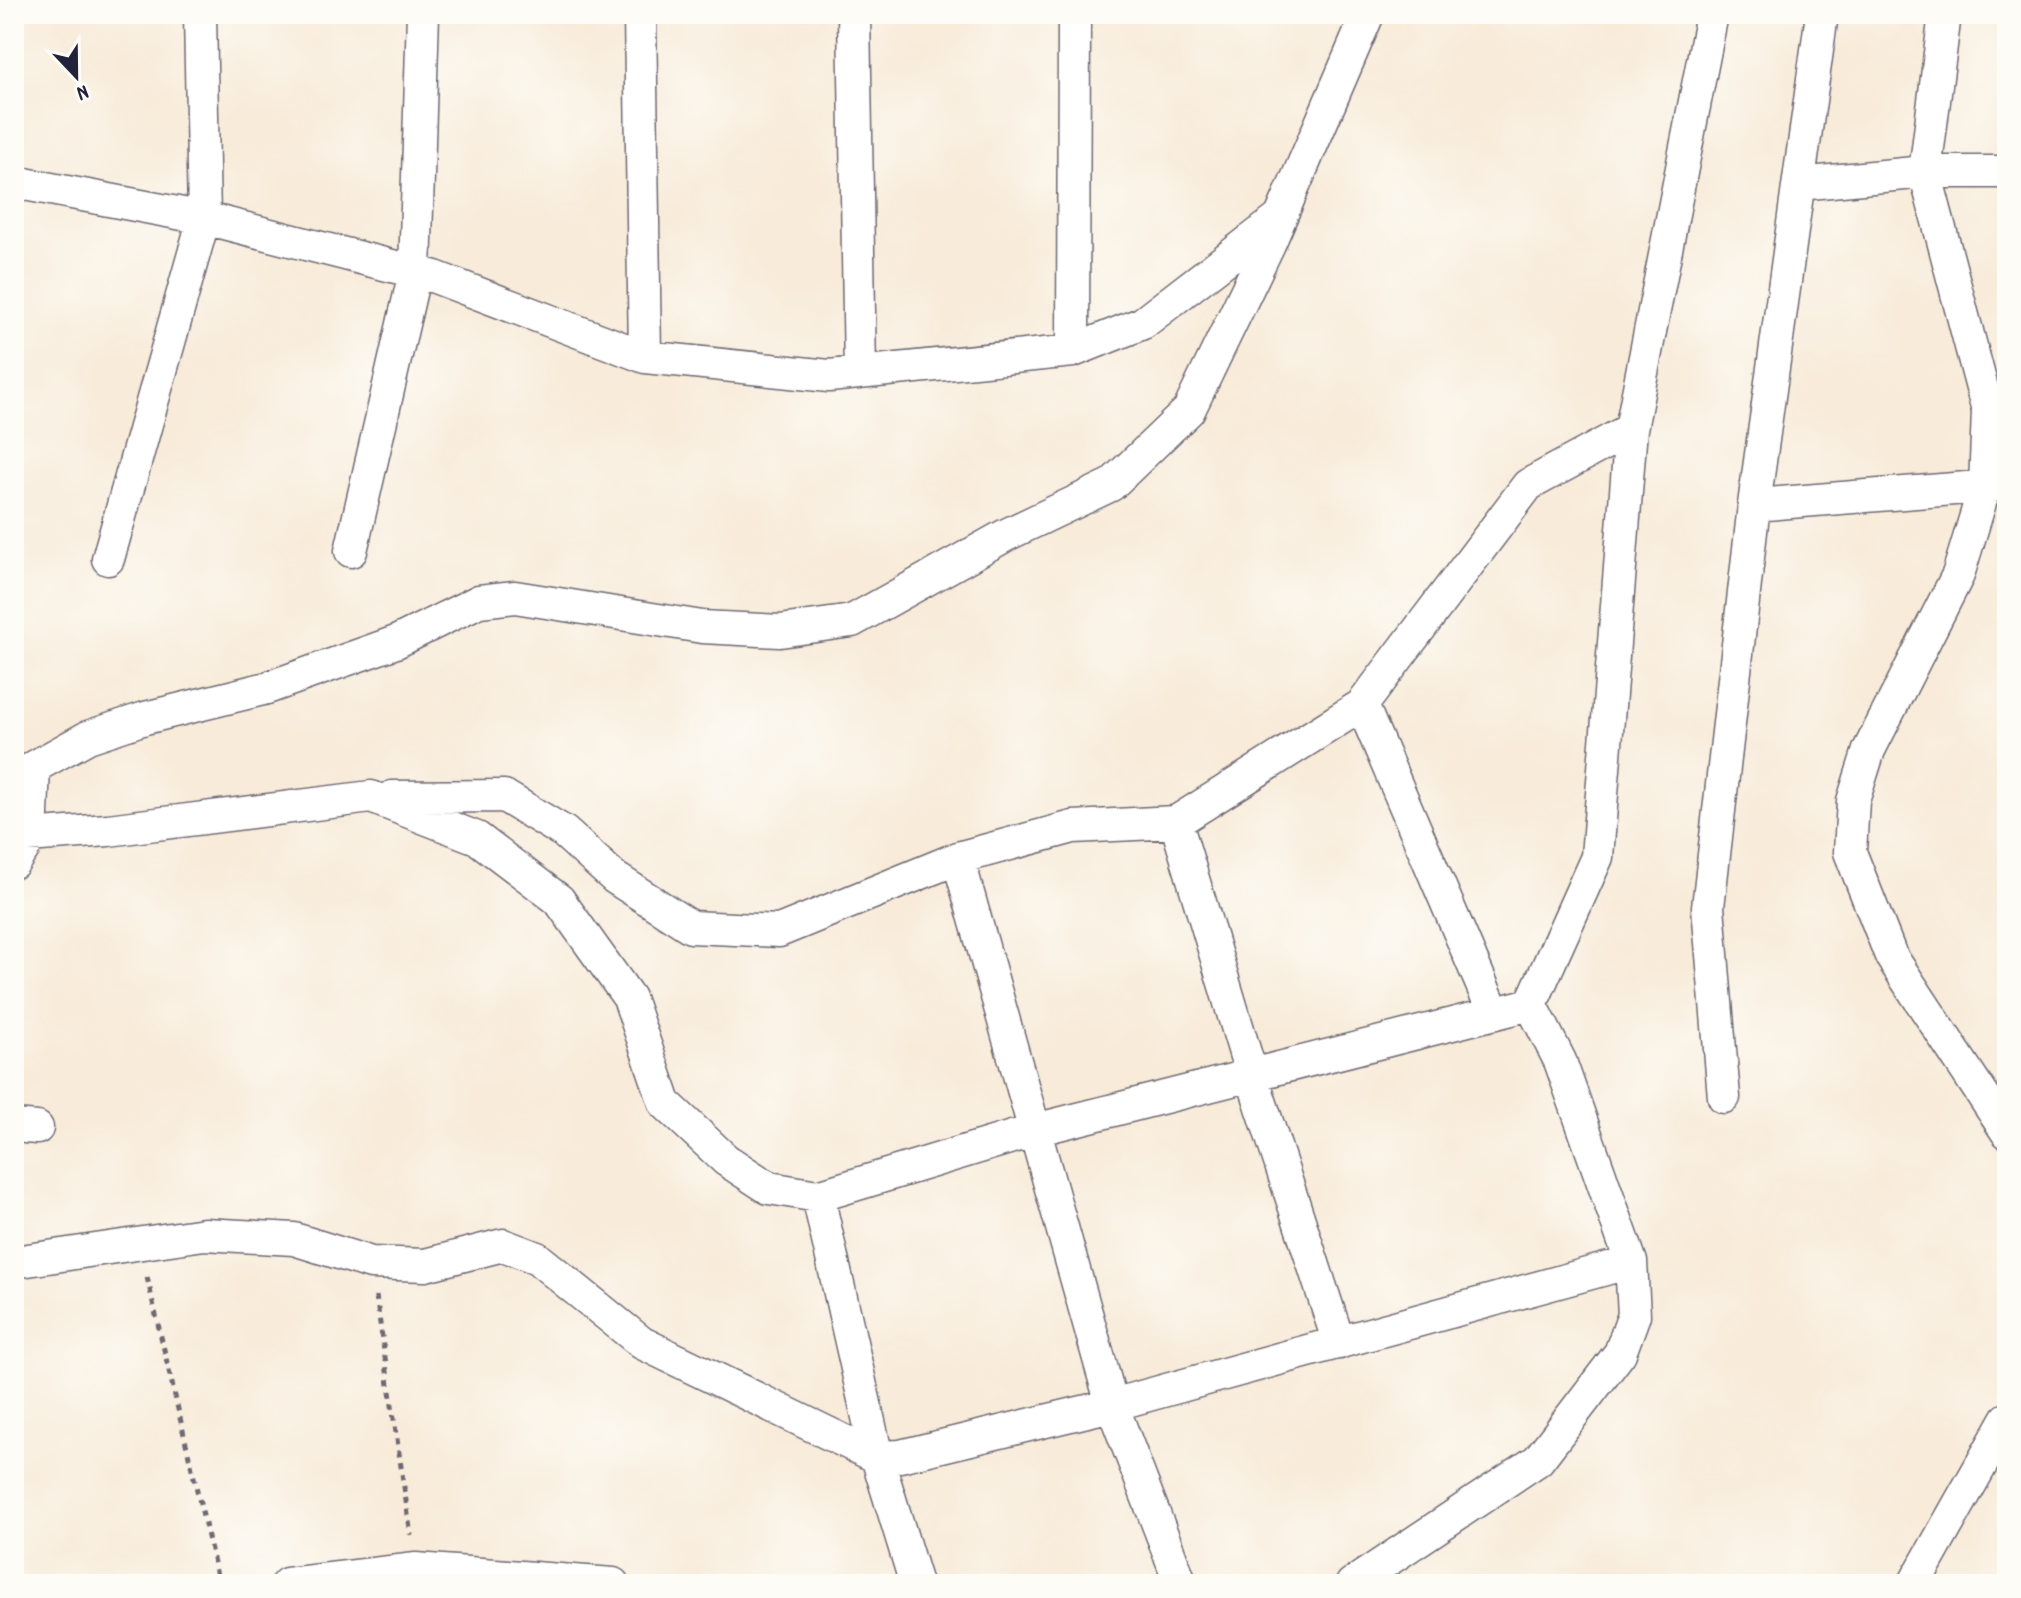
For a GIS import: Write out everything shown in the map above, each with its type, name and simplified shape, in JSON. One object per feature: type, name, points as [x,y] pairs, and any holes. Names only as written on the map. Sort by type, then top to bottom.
[{"type":"street","points":[[108,559],[204,218],[200,14]]},
{"type":"street","points":[[351,551],[415,272],[423,14]]},
{"type":"street","points":[[640,14],[645,357]]},
{"type":"street","points":[[854,14],[860,373]]},
{"type":"street","points":[[1073,351],[1074,14]]},
{"type":"street","points":[[1368,14],[1269,244],[1189,410],[1111,485],[1006,535],[852,621],[780,631],[749,630],[702,627],[515,597],[479,601],[396,642],[267,688],[145,718],[24,763],[20,845],[371,797],[504,796],[564,832],[615,878],[691,927],[779,931],[958,858],[1073,827],[1176,822],[1362,705],[1528,485],[1631,429]]},
{"type":"street","points":[[1531,1004],[1597,857],[1631,429],[1712,14]]},
{"type":"street","points":[[1724,1097],[1708,907],[1754,505],[1822,14]]},
{"type":"street","points":[[1945,14],[1925,172],[1988,411],[1996,486],[1958,575],[1869,750],[1853,801],[1850,852],[1891,956],[2007,1132]]},
{"type":"street","points":[[1799,184],[1925,172],[2007,172]]},
{"type":"street","points":[[14,182],[204,218],[415,272],[645,357],[829,376],[1073,351],[1143,323],[1277,220]]},
{"type":"street","points":[[1754,505],[1996,486]]},
{"type":"street","points":[[1362,705],[1494,1013]]},
{"type":"street","points":[[371,797],[477,838],[559,900],[629,998],[665,1103],[726,1160],[769,1188],[818,1196],[1035,1130],[1531,1004]]},
{"type":"street","points":[[1176,822],[1251,1073],[1339,1343]]},
{"type":"street","points":[[958,858],[1112,1405],[1181,1584]]},
{"type":"street","points":[[1352,1584],[1538,1460],[1620,1353],[1634,1315],[1631,1262],[1560,1061],[1531,1004]]},
{"type":"street","points":[[818,1196],[877,1457],[916,1584]]},
{"type":"street","points":[[14,1262],[138,1241],[204,1234],[294,1239],[371,1263],[425,1265],[503,1245],[537,1258],[642,1343],[877,1457],[900,1456],[1112,1405],[1631,1262]]},
{"type":"street","points":[[1914,1584],[2007,1419]]},
{"type":"street","points":[[287,1584],[416,1569],[613,1584]]},
{"type":"path","points":[[138,1241],[219,1584]]},
{"type":"path","points":[[371,1263],[416,1569]]}]
